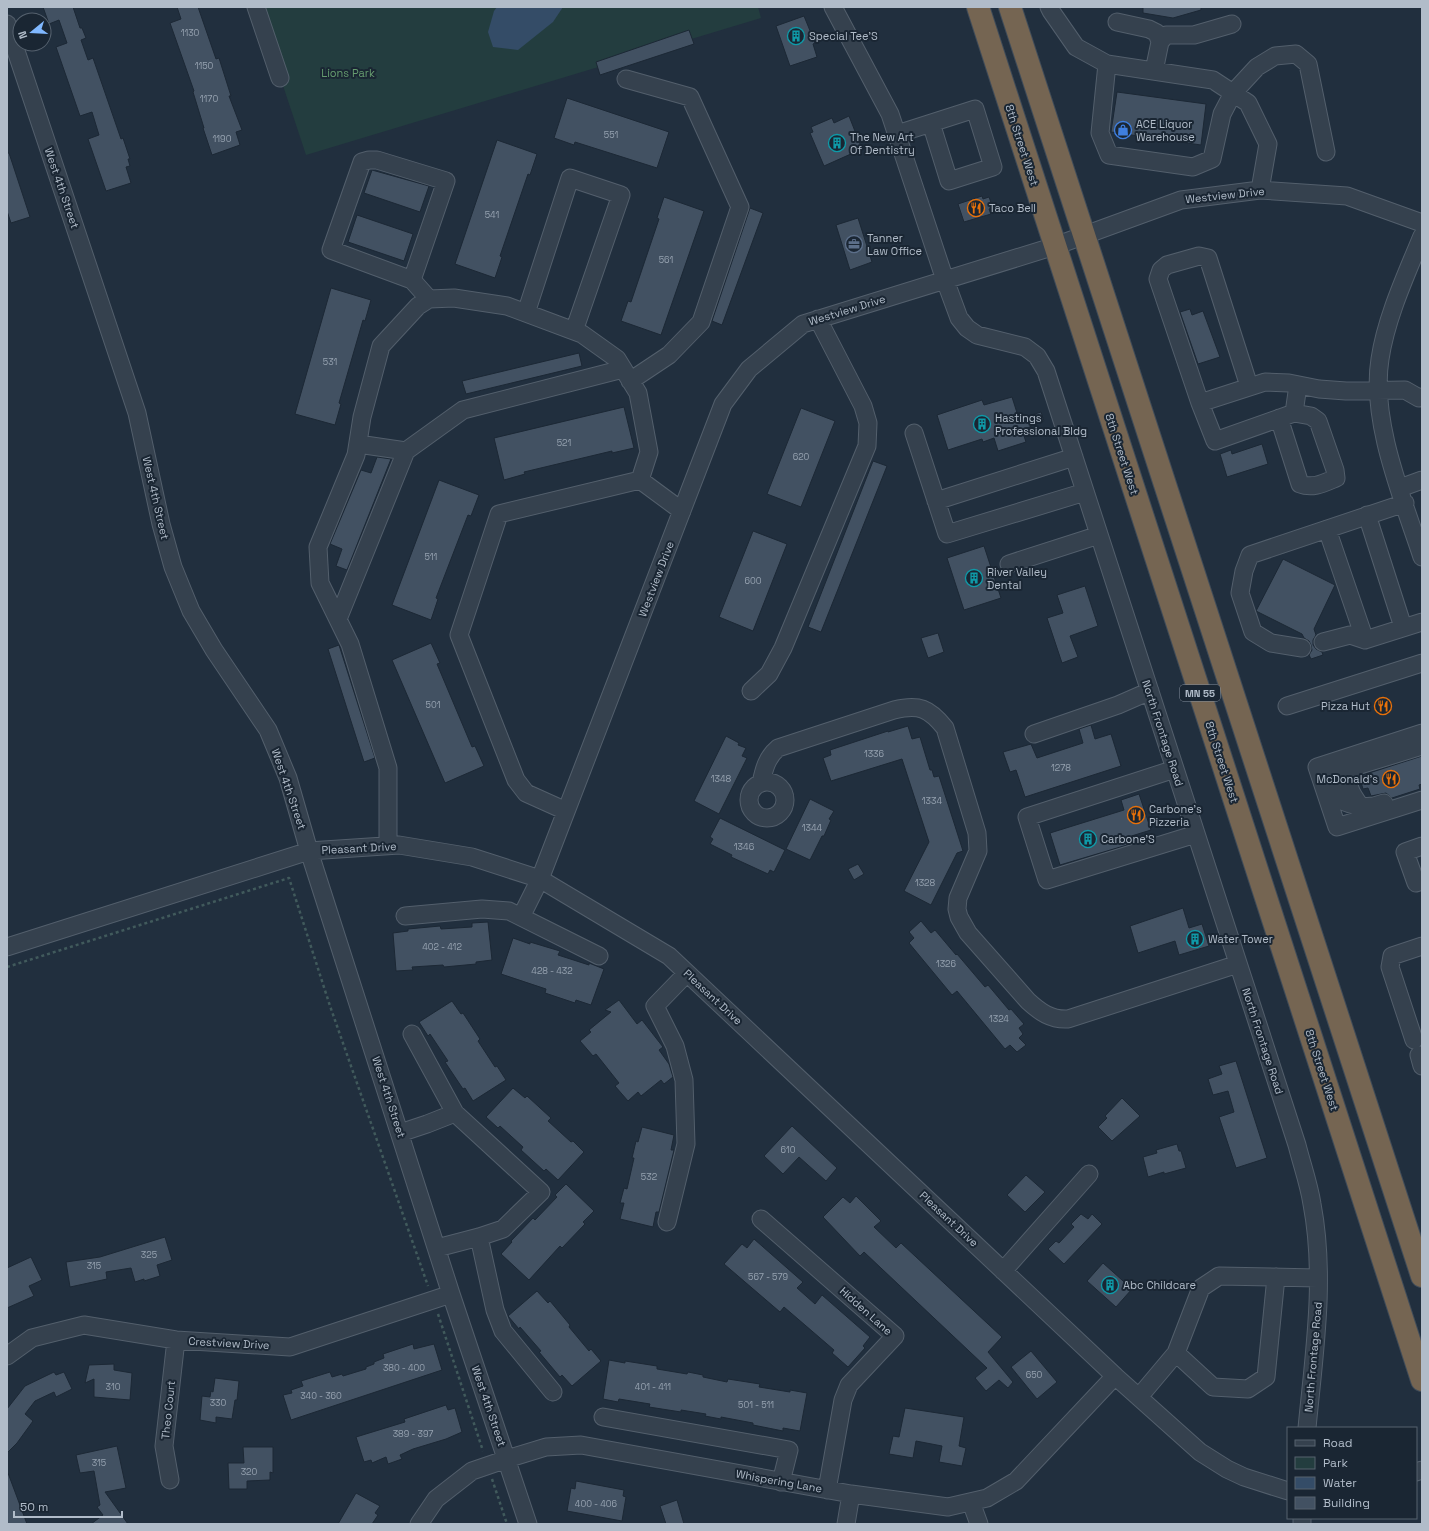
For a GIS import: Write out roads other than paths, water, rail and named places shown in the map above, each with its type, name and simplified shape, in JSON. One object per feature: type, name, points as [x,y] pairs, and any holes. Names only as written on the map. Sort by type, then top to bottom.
[{"type":"highway","name":"8th Street West","points":[[978,7],[1422,1380]]},
{"type":"highway","name":"MN 55","points":[[1010,7],[1422,1276]]},
{"type":"street","points":[[256,7],[280,78]]},
{"type":"street","name":"North Frontage Road","points":[[833,7],[890,114],[959,318],[967,328],[977,335],[1025,347],[1037,356],[1046,371],[1297,1145],[1312,1204],[1318,1255],[1318,1311],[1308,1427]]},
{"type":"street","points":[[1049,7],[1076,47],[1107,64],[1213,80],[1248,103],[1268,144],[1260,190]]},
{"type":"street","points":[[1117,22],[1149,29],[1157,33],[1160,42]]},
{"type":"street","name":"West 4th Street","points":[[7,24],[137,413],[161,524],[173,567],[191,611],[214,650],[268,730],[288,778],[309,851],[451,1294],[528,1524]]},
{"type":"street","points":[[1154,71],[1160,42],[1166,35],[1194,35],[1232,24]]},
{"type":"street","points":[[1107,64],[1100,133],[1109,155],[1193,167],[1212,159],[1222,114],[1233,93],[1257,67],[1263,63],[1275,56],[1296,54],[1308,64],[1326,152]]},
{"type":"street","points":[[338,619],[406,451],[463,410],[627,375],[669,355],[701,322],[740,207],[690,97],[626,80]]},
{"type":"street","points":[[897,134],[931,123],[975,109],[993,167],[949,181],[931,123]]},
{"type":"street","points":[[412,280],[446,181],[377,160],[362,162],[331,250],[412,280],[429,299]]},
{"type":"street","points":[[526,313],[570,178],[621,195],[574,331]]},
{"type":"street","name":"Westview Drive","points":[[521,917],[540,879],[723,404],[749,369],[803,324],[1055,246],[1181,200],[1260,190],[1347,196],[1422,223]]},
{"type":"street","points":[[1422,236],[1389,322],[1380,360],[1379,390],[1380,413],[1384,437],[1422,557]]},
{"type":"street","points":[[1249,386],[1208,258],[1199,256],[1167,265],[1161,270],[1158,279],[1200,403],[1215,441],[1286,415],[1298,385]]},
{"type":"street","points":[[388,846],[388,768],[350,644],[320,583],[318,547],[356,455],[362,417],[381,346],[418,306],[429,299],[454,298],[507,306],[582,334],[617,359],[638,394],[649,452],[640,480]]},
{"type":"street","points":[[751,691],[769,674],[783,648],[867,446],[868,423],[863,406],[818,319]]},
{"type":"street","points":[[1200,403],[1265,382],[1289,383],[1319,389],[1346,391],[1405,390],[1421,401]]},
{"type":"street","points":[[914,433],[947,534],[1085,492]]},
{"type":"street","points":[[358,444],[406,451]]},
{"type":"street","points":[[936,501],[1074,457]]},
{"type":"street","points":[[566,811],[526,793],[516,780],[459,635],[499,514],[640,480],[682,511]]},
{"type":"street","points":[[1302,648],[1271,643],[1253,632],[1240,592],[1244,571],[1250,555],[1367,515],[1402,495],[1422,480]]},
{"type":"street","points":[[1367,515],[1403,627]]},
{"type":"street","points":[[1327,529],[1365,640]]},
{"type":"street","points":[[1009,564],[1099,535]]},
{"type":"street","points":[[1323,642],[1350,635],[1365,640],[1422,622]]},
{"type":"street","points":[[1287,706],[1422,664]]},
{"type":"street","points":[[1034,734],[1118,705],[1150,691]]},
{"type":"street","points":[[761,782],[764,766],[771,755],[778,748],[894,710],[907,707],[927,711],[935,716],[945,728],[977,833],[978,851],[958,898],[957,909],[959,917],[968,933],[1028,1001],[1046,1015],[1054,1018],[1068,1019],[1238,964]]},
{"type":"street","points":[[1422,733],[1317,767],[1336,826],[1422,800]]},
{"type":"street","points":[[1422,746],[1342,771],[1335,776],[1332,782],[1332,789],[1336,797],[1342,801],[1361,806],[1374,806],[1422,792]]},
{"type":"street","points":[[1175,769],[1027,817],[1047,880],[1196,834]]},
{"type":"street","name":"Pleasant Drive","points":[[7,947],[309,851],[399,845],[472,856],[540,879],[669,956],[1115,1376],[1200,1452],[1227,1469],[1244,1477],[1287,1491]]},
{"type":"street","points":[[1422,846],[1405,852],[1416,883],[1422,881]]},
{"type":"street","points":[[405,916],[482,909],[508,911],[599,956]]},
{"type":"street","points":[[1418,1054],[1390,967],[1392,956],[1422,946]]},
{"type":"street","points":[[667,1222],[686,1144],[684,1080],[675,1046],[655,1006],[687,973]]},
{"type":"street","points":[[412,1034],[455,1113],[541,1192],[503,1229],[437,1248]]},
{"type":"street","points":[[400,1133],[455,1113]]},
{"type":"street","points":[[1003,1271],[1088,1174]]},
{"type":"street","name":"Hidden Lane","points":[[761,1219],[895,1336],[849,1385],[844,1400],[827,1490]]},
{"type":"street","points":[[479,1237],[495,1310],[503,1332],[553,1392]]},
{"type":"street","points":[[1139,1397],[1176,1353],[1201,1288],[1219,1276],[1318,1278]]},
{"type":"street","points":[[1176,1353],[1213,1387],[1248,1389],[1266,1377],[1276,1277]]},
{"type":"street","name":"Crestview Drive","points":[[7,1356],[32,1338],[84,1325],[176,1340],[290,1347],[451,1294]]},
{"type":"street","name":"Theo Court","points":[[170,1480],[164,1446],[176,1340]]},
{"type":"street","name":"Whispering Lane","points":[[419,1524],[436,1499],[472,1471],[506,1458],[546,1447],[582,1445],[827,1490],[948,1507],[987,1498],[1016,1481],[1115,1376]]},
{"type":"street","points":[[603,1416],[789,1450],[781,1482]]},
{"type":"street","points":[[846,1524],[851,1494]]},
{"type":"street","points":[[971,1502],[979,1524]]},
{"type":"water","points":[[497,7],[563,7],[553,22],[518,50],[493,47],[488,32],[494,11]]},
{"type":"place","name":"Special Tee'S","points":[[796,36]]},
{"type":"place","name":"ACE Liquor Warehouse","points":[[1123,130]]},
{"type":"place","name":"The New Art Of Dentistry","points":[[837,143]]},
{"type":"place","name":"Taco Bell","points":[[976,208]]},
{"type":"place","name":"Tanner Law Office","points":[[854,244]]},
{"type":"place","name":"Hastings Professional Bldg","points":[[982,424]]},
{"type":"place","name":"River Valley Dental","points":[[974,578]]},
{"type":"place","name":"Pizza Hut","points":[[1383,706]]},
{"type":"place","name":"McDonald's","points":[[1391,779]]},
{"type":"place","name":"Carbone's Pizzeria","points":[[1136,815]]},
{"type":"place","name":"Carbone'S","points":[[1088,839]]},
{"type":"place","name":"Water Tower","points":[[1195,939]]},
{"type":"place","name":"Abc Childcare","points":[[1110,1285]]},
{"type":"park label","name":"Lions Park","points":[[348,73]]}]
